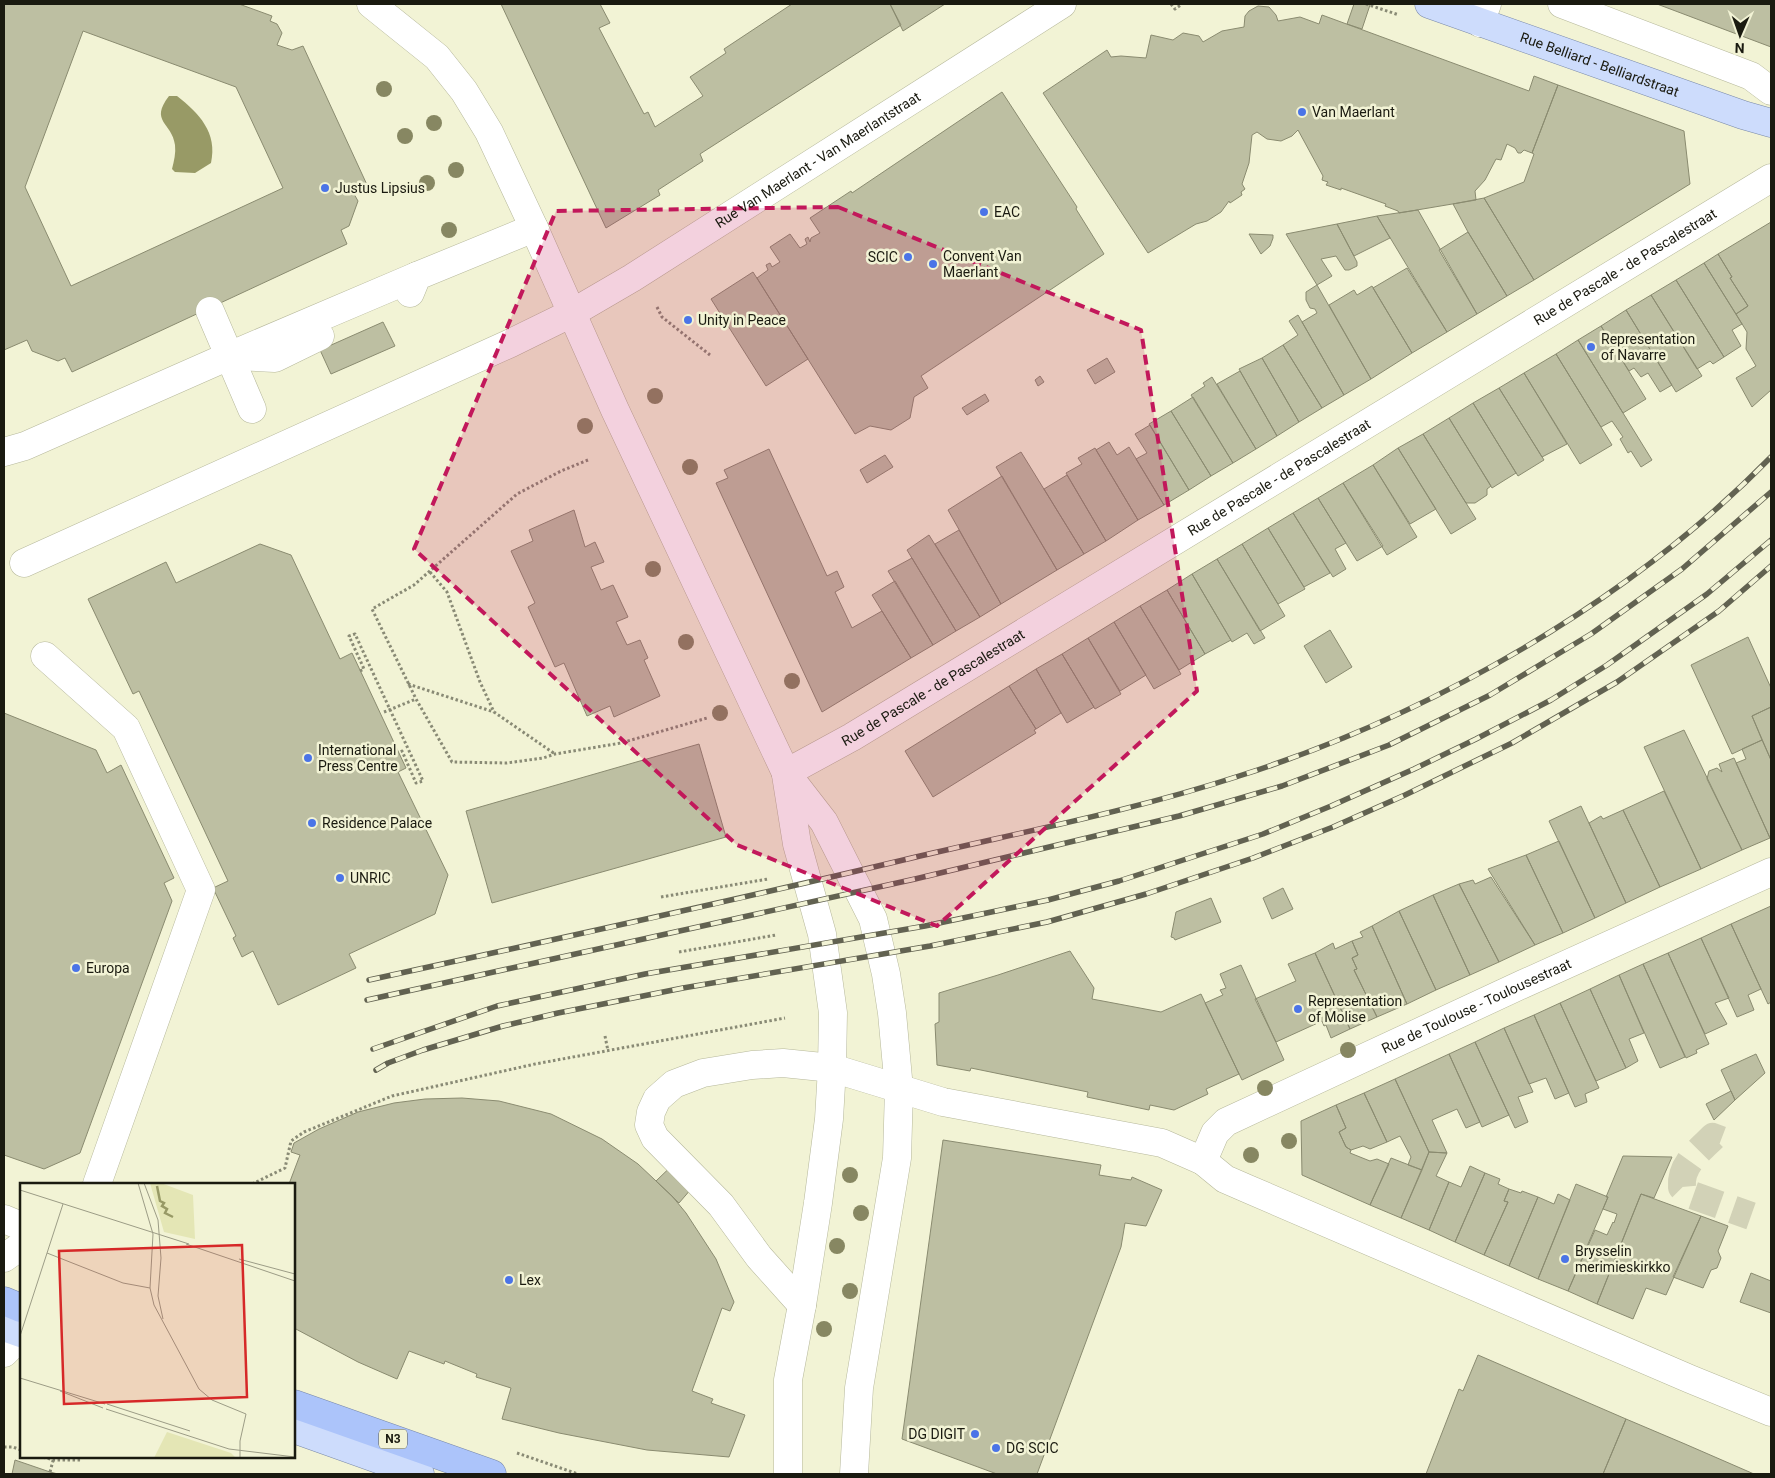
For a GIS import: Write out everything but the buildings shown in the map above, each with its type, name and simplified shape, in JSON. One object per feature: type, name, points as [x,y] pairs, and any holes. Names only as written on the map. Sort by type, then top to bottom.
[{"type":"highway","points":[[4,1302],[20,1308]]},
{"type":"highway","name":"N3","points":[[295,1404],[492,1474]]},
{"type":"main road","name":"Rue Belliard - Belliardstraat","points":[[1428,4],[1484,13],[1743,115],[1771,123]]},
{"type":"main road","points":[[4,1327],[20,1334]]},
{"type":"main road","points":[[295,1429],[417,1474]]},
{"type":"street","name":"Rue Van Maerlant - Van Maerlantstraat","points":[[24,563],[512,343],[572,313],[632,278],[1062,4]]},
{"type":"street","points":[[1562,4],[1752,76],[1771,91]]},
{"type":"street","points":[[381,6],[437,56],[464,91],[489,132],[615,410],[786,773],[824,822],[873,918],[886,974],[892,1013],[899,1089],[897,1158],[859,1388],[854,1474]]},
{"type":"street","name":"Rue de Pascale - de Pascalestraat","points":[[786,773],[852,737],[1771,178]]},
{"type":"street","points":[[4,452],[25,446],[229,356],[534,228]]},
{"type":"street","points":[[210,311],[252,410]]},
{"type":"street","points":[[45,656],[126,728],[201,890],[97,1183]]},
{"type":"street","points":[[786,773],[797,844],[822,934],[833,1013],[829,1119],[802,1305],[788,1380],[788,1474]]},
{"type":"street","name":"Rue de Toulouse - Toulousestraat","points":[[1203,1161],[1215,1133],[1226,1122],[1523,984],[1771,872]]},
{"type":"street","points":[[802,1305],[759,1257],[721,1205],[655,1138],[649,1125],[650,1112],[657,1099],[674,1084],[703,1073],[752,1065],[783,1063],[832,1068],[943,1102],[1162,1143],[1203,1161],[1225,1179],[1681,1376],[1771,1412]]},
{"type":"street","points":[[4,1219],[20,1226]]},
{"type":"street","points":[[4,1258],[20,1247]]},
{"type":"street","points":[[4,1353],[20,1335]]},
{"type":"path","points":[[1171,4],[1174,9],[1182,4]]},
{"type":"path","points":[[657,307],[662,317],[710,356]]},
{"type":"path","points":[[588,460],[561,471],[518,494],[414,585],[372,609],[408,684],[452,762],[506,764],[543,758],[555,754],[621,743],[708,718]]},
{"type":"path","points":[[430,572],[447,592],[480,682],[494,712]]},
{"type":"path","points":[[360,671],[364,669],[349,636],[354,634],[423,781],[416,783],[402,751],[399,752]]},
{"type":"path","points":[[408,684],[494,712],[555,754]]},
{"type":"path","points":[[384,712],[416,699]]},
{"type":"path","points":[[661,897],[768,879]]},
{"type":"path","points":[[679,952],[776,935]]},
{"type":"path","points":[[254,1183],[285,1168],[291,1141],[304,1132],[392,1096],[536,1064],[785,1018]]},
{"type":"path","points":[[605,1036],[608,1051]]},
{"type":"path","points":[[4,1447],[20,1450]]},
{"type":"path","points":[[50,1472],[52,1458],[81,1460],[82,1458]]},
{"type":"highlighted area","points":[[838,207],[1141,330],[1197,691],[937,926],[737,845],[414,549],[556,211]]},
{"type":"shaded area","points":[[169,96],[177,96],[193,109],[209,133],[212,142],[211,163],[195,173],[175,172],[172,169],[175,145],[170,131],[161,117],[163,105]]},
{"type":"tunnel","points":[[1721,1140],[1713,1137],[1687,1165],[1682,1179],[1682,1187],[1689,1194],[1751,1216]]},
{"type":"railway","points":[[369,980],[714,904],[1121,810],[1239,776],[1311,751],[1383,721],[1454,686],[1524,648],[1591,606],[1655,559],[1715,510],[1771,457]]},
{"type":"railway","points":[[367,1000],[915,879],[1179,816],[1282,786],[1389,745],[1490,695],[1591,634],[1682,569],[1771,492]]},
{"type":"railway","points":[[373,1049],[497,1006],[645,974],[925,926],[1048,900],[1119,881],[1263,834],[1414,769],[1551,700],[1607,665],[1707,594],[1771,540]]},
{"type":"railway","points":[[376,1070],[388,1063],[423,1050],[503,1026],[558,1013],[683,988],[930,946],[1047,922],[1146,894],[1253,858],[1333,827],[1405,795],[1512,743],[1617,682],[1719,611],[1771,566]]},
{"type":"place","name":"Van Maerlant","points":[[1302,112]]},
{"type":"place","name":"Justus Lipsius","points":[[325,188]]},
{"type":"place","name":"EAC","points":[[984,212]]},
{"type":"place","name":"SCIC","points":[[908,257]]},
{"type":"place","name":"Convent Van Maerlant","points":[[933,264]]},
{"type":"place","name":"Unity in Peace","points":[[688,320]]},
{"type":"place","name":"Representation of Navarre","points":[[1591,347]]},
{"type":"place","name":"International Press Centre","points":[[308,758]]},
{"type":"place","name":"Residence Palace","points":[[312,823]]},
{"type":"place","name":"UNRIC","points":[[340,878]]},
{"type":"place","name":"Europa","points":[[76,968]]},
{"type":"place","name":"Representation of Molise","points":[[1298,1009]]},
{"type":"place","name":"Brysselin merimieskirkko","points":[[1565,1259]]},
{"type":"place","name":"Lex","points":[[509,1280]]},
{"type":"place","name":"DG DIGIT","points":[[975,1434]]},
{"type":"place","name":"DG SCIC","points":[[996,1448]]}]
